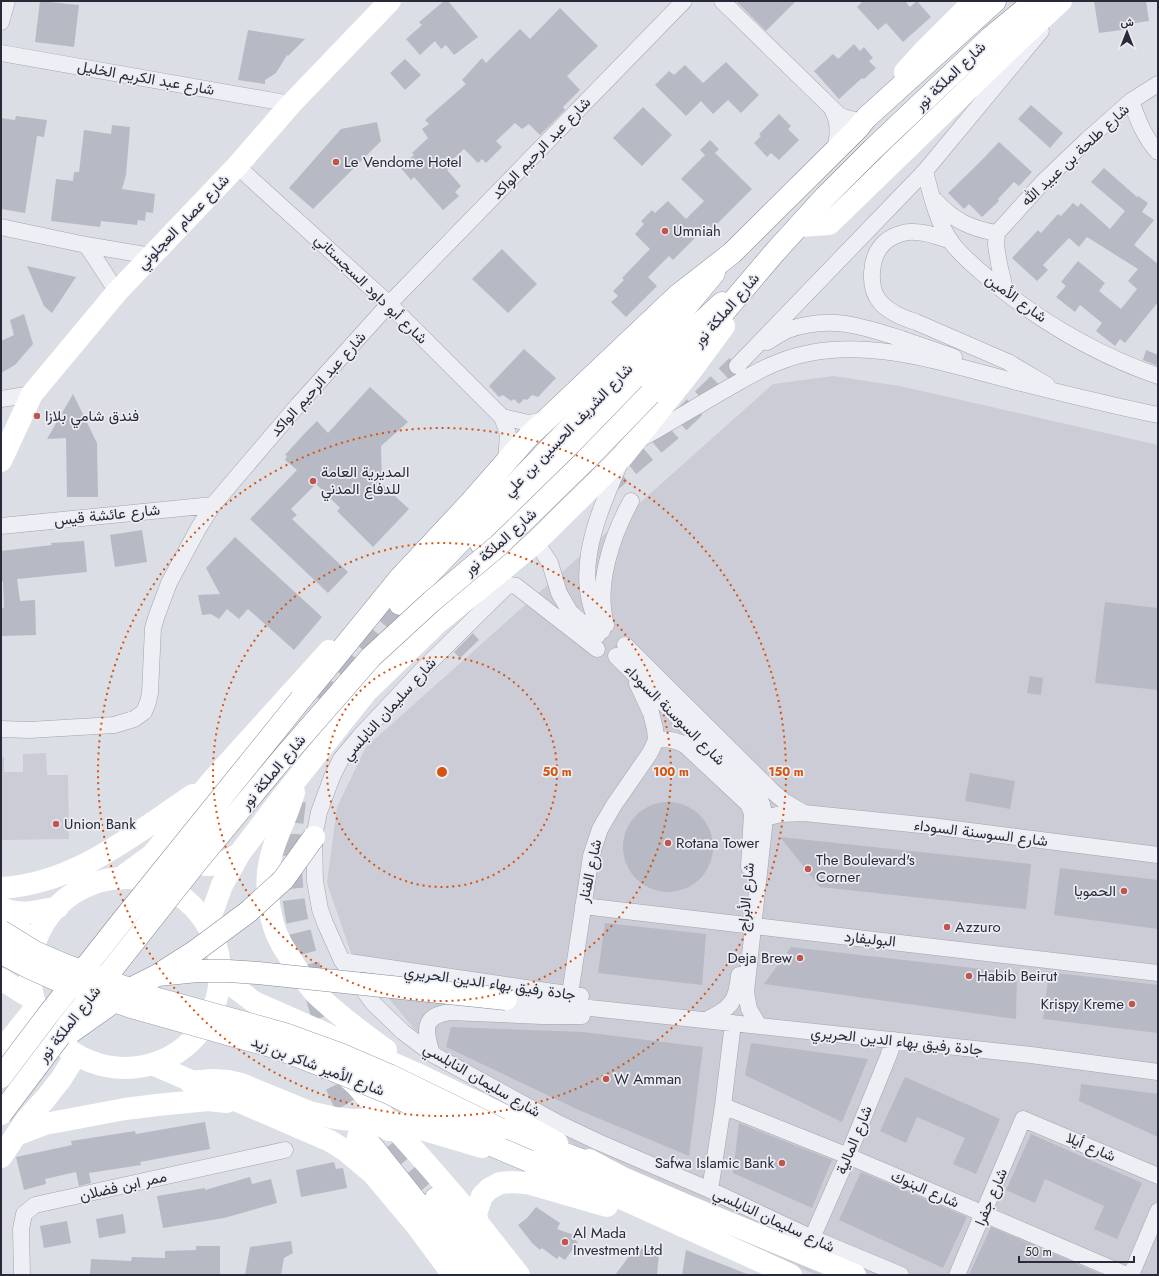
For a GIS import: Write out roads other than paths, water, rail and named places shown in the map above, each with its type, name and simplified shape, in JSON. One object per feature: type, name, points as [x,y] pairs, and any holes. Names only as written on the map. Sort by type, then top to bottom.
[{"type":"main road","name":"شارع عصام العجلوني","points":[[1,461],[6,434],[32,394],[116,292],[237,166],[291,104],[390,1]]},
{"type":"main road","points":[[866,118],[925,50],[974,1]]},
{"type":"main road","name":"شارع الملكة نور","points":[[1,1078],[18,1053],[117,927],[400,578],[470,503],[527,438],[677,296],[732,253],[866,118],[995,1]]},
{"type":"main road","name":"شارع الملكة نور","points":[[1,1114],[51,1047],[196,862],[370,657],[432,601],[499,545],[580,466],[666,378],[825,197],[990,38],[1035,1]]},
{"type":"main road","points":[[799,226],[829,224],[1061,1]]},
{"type":"main road","points":[[206,923],[213,910],[222,885],[240,853],[298,776],[367,690],[436,624],[536,542],[628,450],[691,371],[777,250]]},
{"type":"main road","name":"شارع الشريف الحسين بن علي","points":[[481,544],[657,364],[777,250]]},
{"type":"main road","name":"شارع الشريف الحسين بن علي","points":[[400,604],[685,308],[732,253]]},
{"type":"main road","points":[[119,879],[153,854],[188,813],[209,784],[317,663],[400,578]]},
{"type":"main road","points":[[298,776],[292,800],[275,843],[268,872],[270,911],[278,937],[299,972],[314,992],[345,1020],[415,1073]]},
{"type":"main road","points":[[1,888],[34,883],[57,877],[75,869],[127,840],[209,784]]},
{"type":"main road","points":[[188,813],[182,825],[181,836],[183,847],[188,856],[194,862],[205,865],[217,865],[230,860],[240,853]]},
{"type":"main road","points":[[51,1047],[116,999],[194,952],[248,912],[283,880],[314,837]]},
{"type":"main road","points":[[119,879],[140,880],[160,885],[178,894],[194,907],[206,923],[215,940],[221,976],[215,1006],[201,1031],[179,1052],[152,1064],[133,1068],[113,1067],[94,1063],[76,1055],[64,1046],[52,1034],[43,1021],[35,1004],[30,975],[33,950],[42,927],[58,907],[71,895],[86,887],[102,881],[119,879]]},
{"type":"main road","points":[[5,909],[40,911],[58,907]]},
{"type":"main road","points":[[1,965],[6,964],[15,957],[20,947],[22,936],[19,925],[5,909]]},
{"type":"main road","name":"شارع الأمير شاكر بن زيد","points":[[1,931],[34,952],[151,997],[285,1034],[340,1054],[389,1074],[500,1129],[606,1169]]},
{"type":"main road","name":"شارع الأمير شاكر بن زيد","points":[[1,953],[57,980],[131,1007],[274,1047],[318,1064],[389,1093],[489,1144],[605,1192],[706,1237]]},
{"type":"main road","points":[[158,975],[197,971],[258,973],[506,999]]},
{"type":"main road","points":[[221,976],[338,1068],[356,1085],[478,1223],[519,1275]]},
{"type":"main road","points":[[1,979],[35,1004]]},
{"type":"main road","points":[[254,1002],[415,1073],[526,1126],[606,1169]]},
{"type":"main road","points":[[1,1051],[35,1004]]},
{"type":"main road","points":[[21,1127],[57,1084],[76,1055]]},
{"type":"main road","points":[[152,1064],[190,1082],[330,1141],[346,1151],[371,1172]]},
{"type":"main road","points":[[1,1074],[20,1072],[28,1078],[34,1087],[35,1098],[32,1110],[1,1157]]},
{"type":"main road","points":[[190,1082],[212,1080],[241,1084],[309,1112],[335,1118],[352,1120],[374,1118],[404,1124],[529,1161]]},
{"type":"main road","points":[[21,1127],[157,1104],[208,1100],[245,1104]]},
{"type":"main road","points":[[407,1142],[378,1125],[369,1126],[361,1131],[358,1136],[357,1145],[358,1151],[364,1163],[416,1225],[452,1275]]},
{"type":"main road","points":[[371,1145],[475,1275]]},
{"type":"main road","name":"شارع سليمان النابلسي","points":[[606,1169],[688,1206],[855,1275]]},
{"type":"main road","points":[[478,1223],[476,1214],[482,1196],[489,1189],[500,1183],[527,1183],[542,1186],[706,1237],[791,1275]]},
{"type":"main road","points":[[436,1198],[497,1275]]},
{"type":"street","points":[[1,22],[7,1]]},
{"type":"street","name":"شارع عبد الرحيم الواكد","points":[[1,729],[29,730],[114,725],[134,719],[144,712],[148,702],[151,678],[153,628],[159,609],[169,583],[181,560],[214,505],[298,405],[389,304],[684,1]]},
{"type":"street","points":[[722,1],[840,116],[857,120],[866,118]]},
{"type":"street","points":[[1058,392],[854,324],[825,323],[787,330],[766,342],[737,366],[925,171],[1066,1]]},
{"type":"street","name":"شارع عبد الكريم الخليل","points":[[1,53],[291,104]]},
{"type":"street","name":"شارع طلحة بن عبيد الله","points":[[998,233],[1043,182],[1087,140],[1131,101],[1158,84]]},
{"type":"street","points":[[1131,101],[1139,124],[1150,144],[1158,152]]},
{"type":"street","points":[[832,109],[837,117],[839,134],[835,150]]},
{"type":"street","name":"شارع أبو داود السجستاني","points":[[237,166],[302,223],[389,304],[502,417]]},
{"type":"street","name":"شارع الأمين","points":[[925,171],[931,195],[943,226],[951,241],[962,255],[1006,292],[1033,312],[1077,340],[1109,357],[1158,376]]},
{"type":"street","points":[[931,195],[941,207],[967,225],[998,233],[996,245],[1006,292]]},
{"type":"street","points":[[1,227],[86,246],[151,256]]},
{"type":"street","points":[[951,241],[925,233],[914,232],[901,234],[888,239],[879,248],[872,272],[872,286],[875,295],[880,302],[902,317],[1008,362],[1042,381],[1058,392]]},
{"type":"street","points":[[86,246],[96,258],[116,292]]},
{"type":"street","points":[[601,636],[589,598],[589,553],[595,526],[628,450],[755,373],[780,361],[808,354],[836,350],[865,349],[894,353],[923,358],[1058,392],[1158,415]]},
{"type":"street","points":[[1,399],[32,394]]},
{"type":"street","points":[[502,417],[529,423],[546,420]]},
{"type":"street","points":[[502,417],[508,434],[506,462]]},
{"type":"street","points":[[601,636],[612,628],[617,630],[621,633],[625,641],[621,651],[612,657],[603,656],[601,636],[603,615],[602,599],[606,570],[617,527],[631,501]]},
{"type":"street","name":"شارع عائشة قيس","points":[[1,526],[214,505]]},
{"type":"street","points":[[536,542],[550,563],[559,593],[570,612],[601,636]]},
{"type":"street","name":"شارع سليمان النابلسي","points":[[601,636],[516,586],[507,586],[421,671],[353,744],[342,759],[332,777],[319,812],[314,837],[315,881],[320,909],[342,961],[373,1003],[403,1032],[432,1054],[558,1123],[598,1142],[710,1190],[812,1238],[901,1275]]},
{"type":"street","name":"شارع السوسنة السوداء","points":[[621,651],[632,672],[758,797],[762,804],[765,818],[781,814],[804,813],[931,826],[1158,855]]},
{"type":"street","name":"شارع السوسنة السوداء","points":[[621,651],[785,802],[804,813]]},
{"type":"street","points":[[632,672],[652,713],[656,740]]},
{"type":"street","name":"شارع الفنار","points":[[570,994],[591,856],[600,829],[614,805],[650,753],[656,740]]},
{"type":"street","name":"شارع الأبراج","points":[[656,740],[675,740],[685,745],[748,804],[752,813],[747,1000],[749,1009],[760,1026]]},
{"type":"street","name":"شارع الأبراج","points":[[706,1020],[722,1013],[736,996],[765,818]]},
{"type":"street","name":"البوليفارد","points":[[583,906],[1158,973]]},
{"type":"street","name":"جادة رفيق بهاء الدين الحريري","points":[[342,961],[570,994],[616,1004],[636,1013]]},
{"type":"street","name":"جادة رفيق بهاء الدين الحريري","points":[[506,999],[1031,1055],[1158,1072]]},
{"type":"street","name":"جادة رفيق بهاء الدين الحريري","points":[[432,1054],[427,1035],[427,1028],[432,1017],[439,1014],[450,1012],[542,1016],[582,1016],[618,1011]]},
{"type":"street","points":[[710,1190],[723,1106],[733,1023]]},
{"type":"street","name":"شارع المالية","points":[[812,1238],[848,1156],[894,1040]]},
{"type":"street","name":"شارع البنوك","points":[[723,1106],[848,1156],[1127,1275]]},
{"type":"street","name":"شارع أيلا","points":[[1023,1118],[1158,1176]]},
{"type":"street","name":"شارع جفرا","points":[[957,1275],[984,1214],[1023,1118]]},
{"type":"street","name":"ممر ابن فضلان","points":[[22,1275],[21,1229],[24,1214],[35,1205],[285,1150]]},
{"type":"street","points":[[1131,1275],[1158,1211]]},
{"type":"tunnel","points":[[604,487],[669,432],[737,366]]},
{"type":"tunnel","points":[[320,700],[400,604]]},
{"type":"tunnel","points":[[295,801],[291,858],[294,902],[317,998],[335,1049]]},
{"type":"tunnel","points":[[322,1055],[343,1100],[364,1134]]},
{"type":"tunnel","points":[[372,1117],[389,1141],[436,1198]]},
{"type":"place","name":"Le Vendome Hotel","points":[[336,162]]},
{"type":"place","name":"Umniah","points":[[665,231]]},
{"type":"place","name":"فندق شامي بلازا","points":[[37,416]]},
{"type":"place","name":"المديرية العامة للدفاع المدني","points":[[313,481]]},
{"type":"place","name":"Union Bank","points":[[56,824]]},
{"type":"place","name":"Rotana Tower","points":[[668,843]]},
{"type":"place","name":"The Boulevard's Corner","points":[[808,869]]},
{"type":"place","name":"الحمويا","points":[[1124,891]]},
{"type":"place","name":"Azzuro","points":[[947,927]]},
{"type":"place","name":"Deja Brew","points":[[800,958]]},
{"type":"place","name":"Habib Beirut","points":[[969,976]]},
{"type":"place","name":"Krispy Kreme","points":[[1132,1004]]},
{"type":"place","name":"W Amman","points":[[606,1079]]},
{"type":"place","name":"Safwa Islamic Bank","points":[[782,1163]]},
{"type":"place","name":"Al Mada Investment Ltd","points":[[565,1242]]}]
